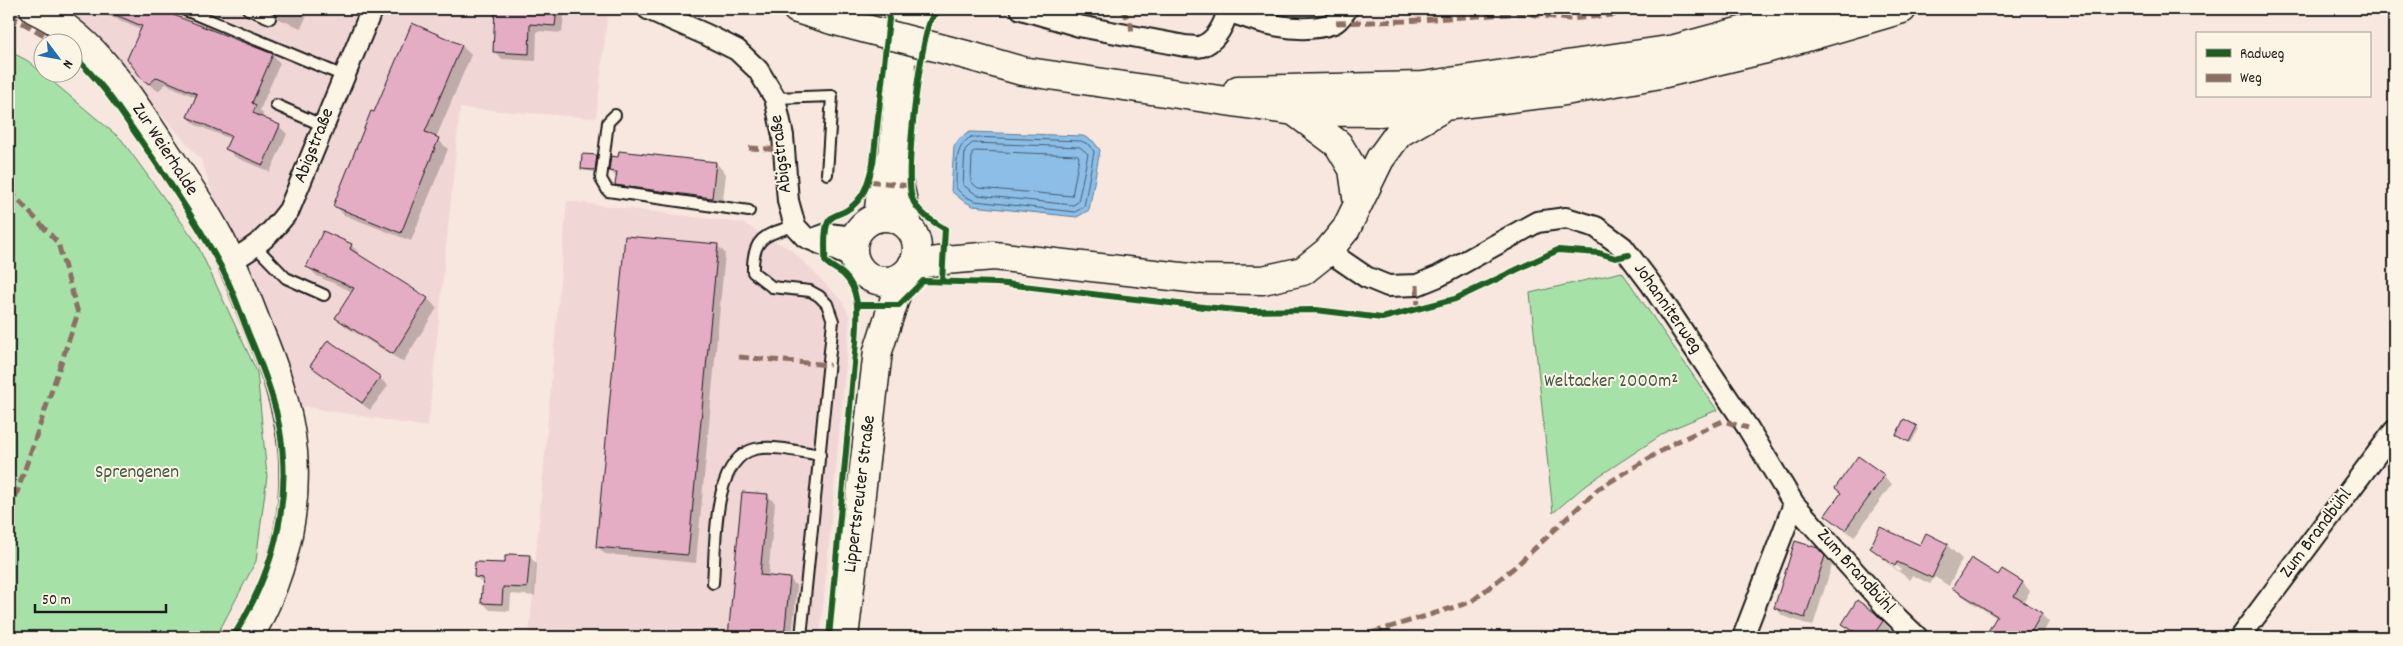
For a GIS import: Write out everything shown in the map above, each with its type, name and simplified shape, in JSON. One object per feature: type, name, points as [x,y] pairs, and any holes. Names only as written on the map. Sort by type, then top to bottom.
[{"type":"main road","name":"Zur Weierhalde","points":[[34,9],[76,35],[110,69],[197,199],[231,261],[281,389],[293,452],[292,509],[288,537],[272,590],[249,637]]},
{"type":"main road","points":[[796,9],[1022,71],[1294,112],[1379,112],[1559,92],[1666,73],[1762,50],[1902,9]]},
{"type":"main road","points":[[878,218],[882,183],[893,155],[901,72],[899,9]]},
{"type":"main road","points":[[901,72],[920,9]]},
{"type":"main road","points":[[1176,93],[1423,86],[1675,50],[1823,9]]},
{"type":"main road","points":[[994,256],[911,230],[894,218],[878,218],[861,228],[855,248],[858,266],[872,278],[881,281],[906,271],[944,260],[994,256],[1199,279],[1237,281],[1264,280],[1303,271],[1328,251],[1346,229],[1380,159],[1399,133],[1444,106]]},
{"type":"main road","points":[[1294,112],[1338,144],[1353,169],[1358,204]]},
{"type":"main road","points":[[893,155],[917,250],[906,271]]},
{"type":"main road","name":"Lippertsreuter Straße","points":[[844,637],[878,351],[897,292],[906,271]]},
{"type":"main road","name":"Lippertsreuter Straße","points":[[872,278],[878,351]]},
{"type":"street","name":"Abigstraße","points":[[231,261],[256,247],[289,210],[372,9]]},
{"type":"street","name":"Abigstraße","points":[[648,9],[707,34],[737,50],[758,70],[775,98],[783,136],[788,201],[795,226]]},
{"type":"street","points":[[1021,9],[1078,26],[1186,46],[1202,46],[1214,38],[1224,24],[1226,10],[1265,23],[1308,28],[1336,22],[1347,9]]},
{"type":"street","name":"Johanniterweg","points":[[1328,251],[1366,277],[1388,286],[1417,285],[1439,276],[1537,222],[1566,218],[1596,227],[1623,246],[1651,284],[1748,428],[1794,504]]},
{"type":"street","points":[[795,226],[805,237],[813,239],[827,234],[855,248]]},
{"type":"street","name":"Zum Brandbühl","points":[[2240,637],[2394,432]]},
{"type":"street","points":[[1743,637],[1794,504]]},
{"type":"street","name":"Zum Brandbühl","points":[[1794,504],[1887,608],[1917,637]]},
{"type":"lane","points":[[248,9],[270,18]]},
{"type":"lane","points":[[185,10],[344,76]]},
{"type":"lane","points":[[775,98],[832,96],[827,174]]},
{"type":"lane","points":[[276,105],[324,126]]},
{"type":"lane","points":[[615,115],[608,122],[602,179],[608,191],[749,211]]},
{"type":"lane","points":[[795,226],[780,230],[756,246],[752,254],[753,272],[772,287],[810,291],[819,296],[827,304],[833,321],[801,637]]},
{"type":"lane","points":[[256,247],[286,278],[324,295]]},
{"type":"lane","points":[[713,583],[720,500],[727,473],[739,455],[755,449],[774,449],[820,455]]},
{"type":"shaded area","points":[[65,9],[608,9],[596,118],[460,108],[428,427],[301,406],[235,258],[201,160],[103,48]]},
{"type":"shaded area","points":[[567,201],[742,223],[793,251],[842,301],[850,317],[820,637],[529,637]]},
{"type":"green space","name":"Sprengenen","points":[[9,51],[32,64],[32,82],[53,82],[121,139],[196,242],[257,372],[267,476],[256,561],[216,637],[9,637]]},
{"type":"green space","name":"Weltacker 2000m²","points":[[1622,272],[1717,410],[1669,430],[1587,484],[1553,513],[1530,293]]},
{"type":"water","points":[[970,132],[1083,136],[1093,141],[1100,150],[1089,210],[1077,217],[973,206],[962,200],[951,191],[954,146],[960,138]]},
{"type":"building","points":[[102,9],[158,9],[273,54],[252,103],[256,105],[253,113],[280,125],[263,165],[225,149],[231,136],[187,117],[197,94],[157,77],[149,84],[142,79],[127,59],[142,26]]},
{"type":"building","points":[[495,9],[557,9],[555,26],[530,24],[529,54],[493,52]]},
{"type":"building","points":[[412,23],[462,45],[425,132],[439,138],[401,233],[333,206],[371,111],[374,112]]},
{"type":"building","points":[[619,151],[716,162],[712,198],[615,185],[617,172],[609,171],[611,156],[618,157]]},
{"type":"building","points":[[582,154],[597,155],[595,170],[581,169]]},
{"type":"building","points":[[323,231],[352,244],[350,249],[428,298],[393,354],[335,318],[354,288],[306,267]]},
{"type":"building","points":[[625,236],[718,244],[688,555],[596,547]]},
{"type":"building","points":[[328,340],[381,377],[362,403],[310,366]]},
{"type":"building","points":[[1904,419],[1917,426],[1909,442],[1896,435]]},
{"type":"building","points":[[1858,456],[1885,475],[1845,530],[1825,515],[1841,493],[1835,488]]},
{"type":"building","points":[[742,492],[768,494],[760,575],[790,578],[784,637],[728,637]]},
{"type":"building","points":[[1880,527],[1920,545],[1926,533],[1948,544],[1932,578],[1897,562],[1895,566],[1870,548]]},
{"type":"building","points":[[1795,541],[1818,548],[1825,556],[1805,618],[1774,608]]},
{"type":"building","points":[[509,554],[530,555],[527,588],[503,587],[502,604],[481,603],[483,578],[474,577],[475,562],[505,563],[505,556]]},
{"type":"building","points":[[1971,558],[1998,575],[2002,569],[2023,582],[2014,596],[2042,613],[2030,634],[2025,631],[2021,637],[1995,637],[1987,633],[1997,616],[1952,588]]},
{"type":"building","points":[[1857,600],[1883,621],[1872,637],[1863,637],[1842,624]]},
{"type":"marked path","points":[[1122,9],[1131,24],[1132,36]]},
{"type":"marked path","points":[[1336,23],[1405,21],[1521,13],[1569,19],[1613,15],[1638,9]]},
{"type":"marked path","points":[[9,15],[39,32]]},
{"type":"marked path","points":[[749,148],[784,150]]},
{"type":"marked path","points":[[869,181],[910,186]]},
{"type":"marked path","points":[[9,190],[58,243],[78,313],[9,516]]},
{"type":"marked path","points":[[1417,285],[1418,309]]},
{"type":"marked path","points":[[739,357],[830,365]]},
{"type":"marked path","points":[[1358,637],[1471,602],[1516,566],[1598,489],[1676,442],[1723,421],[1748,428]]},
{"type":"cycle path","points":[[829,637],[856,342],[857,306],[854,289],[850,282],[842,273],[825,261],[826,231],[831,218],[847,210],[858,201],[865,190],[873,163],[889,19],[886,9]]},
{"type":"cycle path","points":[[942,9],[931,19],[922,53],[914,109],[910,185],[912,198],[917,208],[945,229],[942,281]]},
{"type":"cycle path","points":[[82,64],[101,85],[172,186],[220,265],[261,365],[276,410],[283,458],[282,506],[278,529],[265,574],[233,637]]},
{"type":"cycle path","points":[[858,305],[899,305],[923,281],[997,283],[1204,307],[1249,311],[1316,310],[1382,318],[1455,299],[1558,250],[1599,253],[1615,258],[1629,255]]}]
